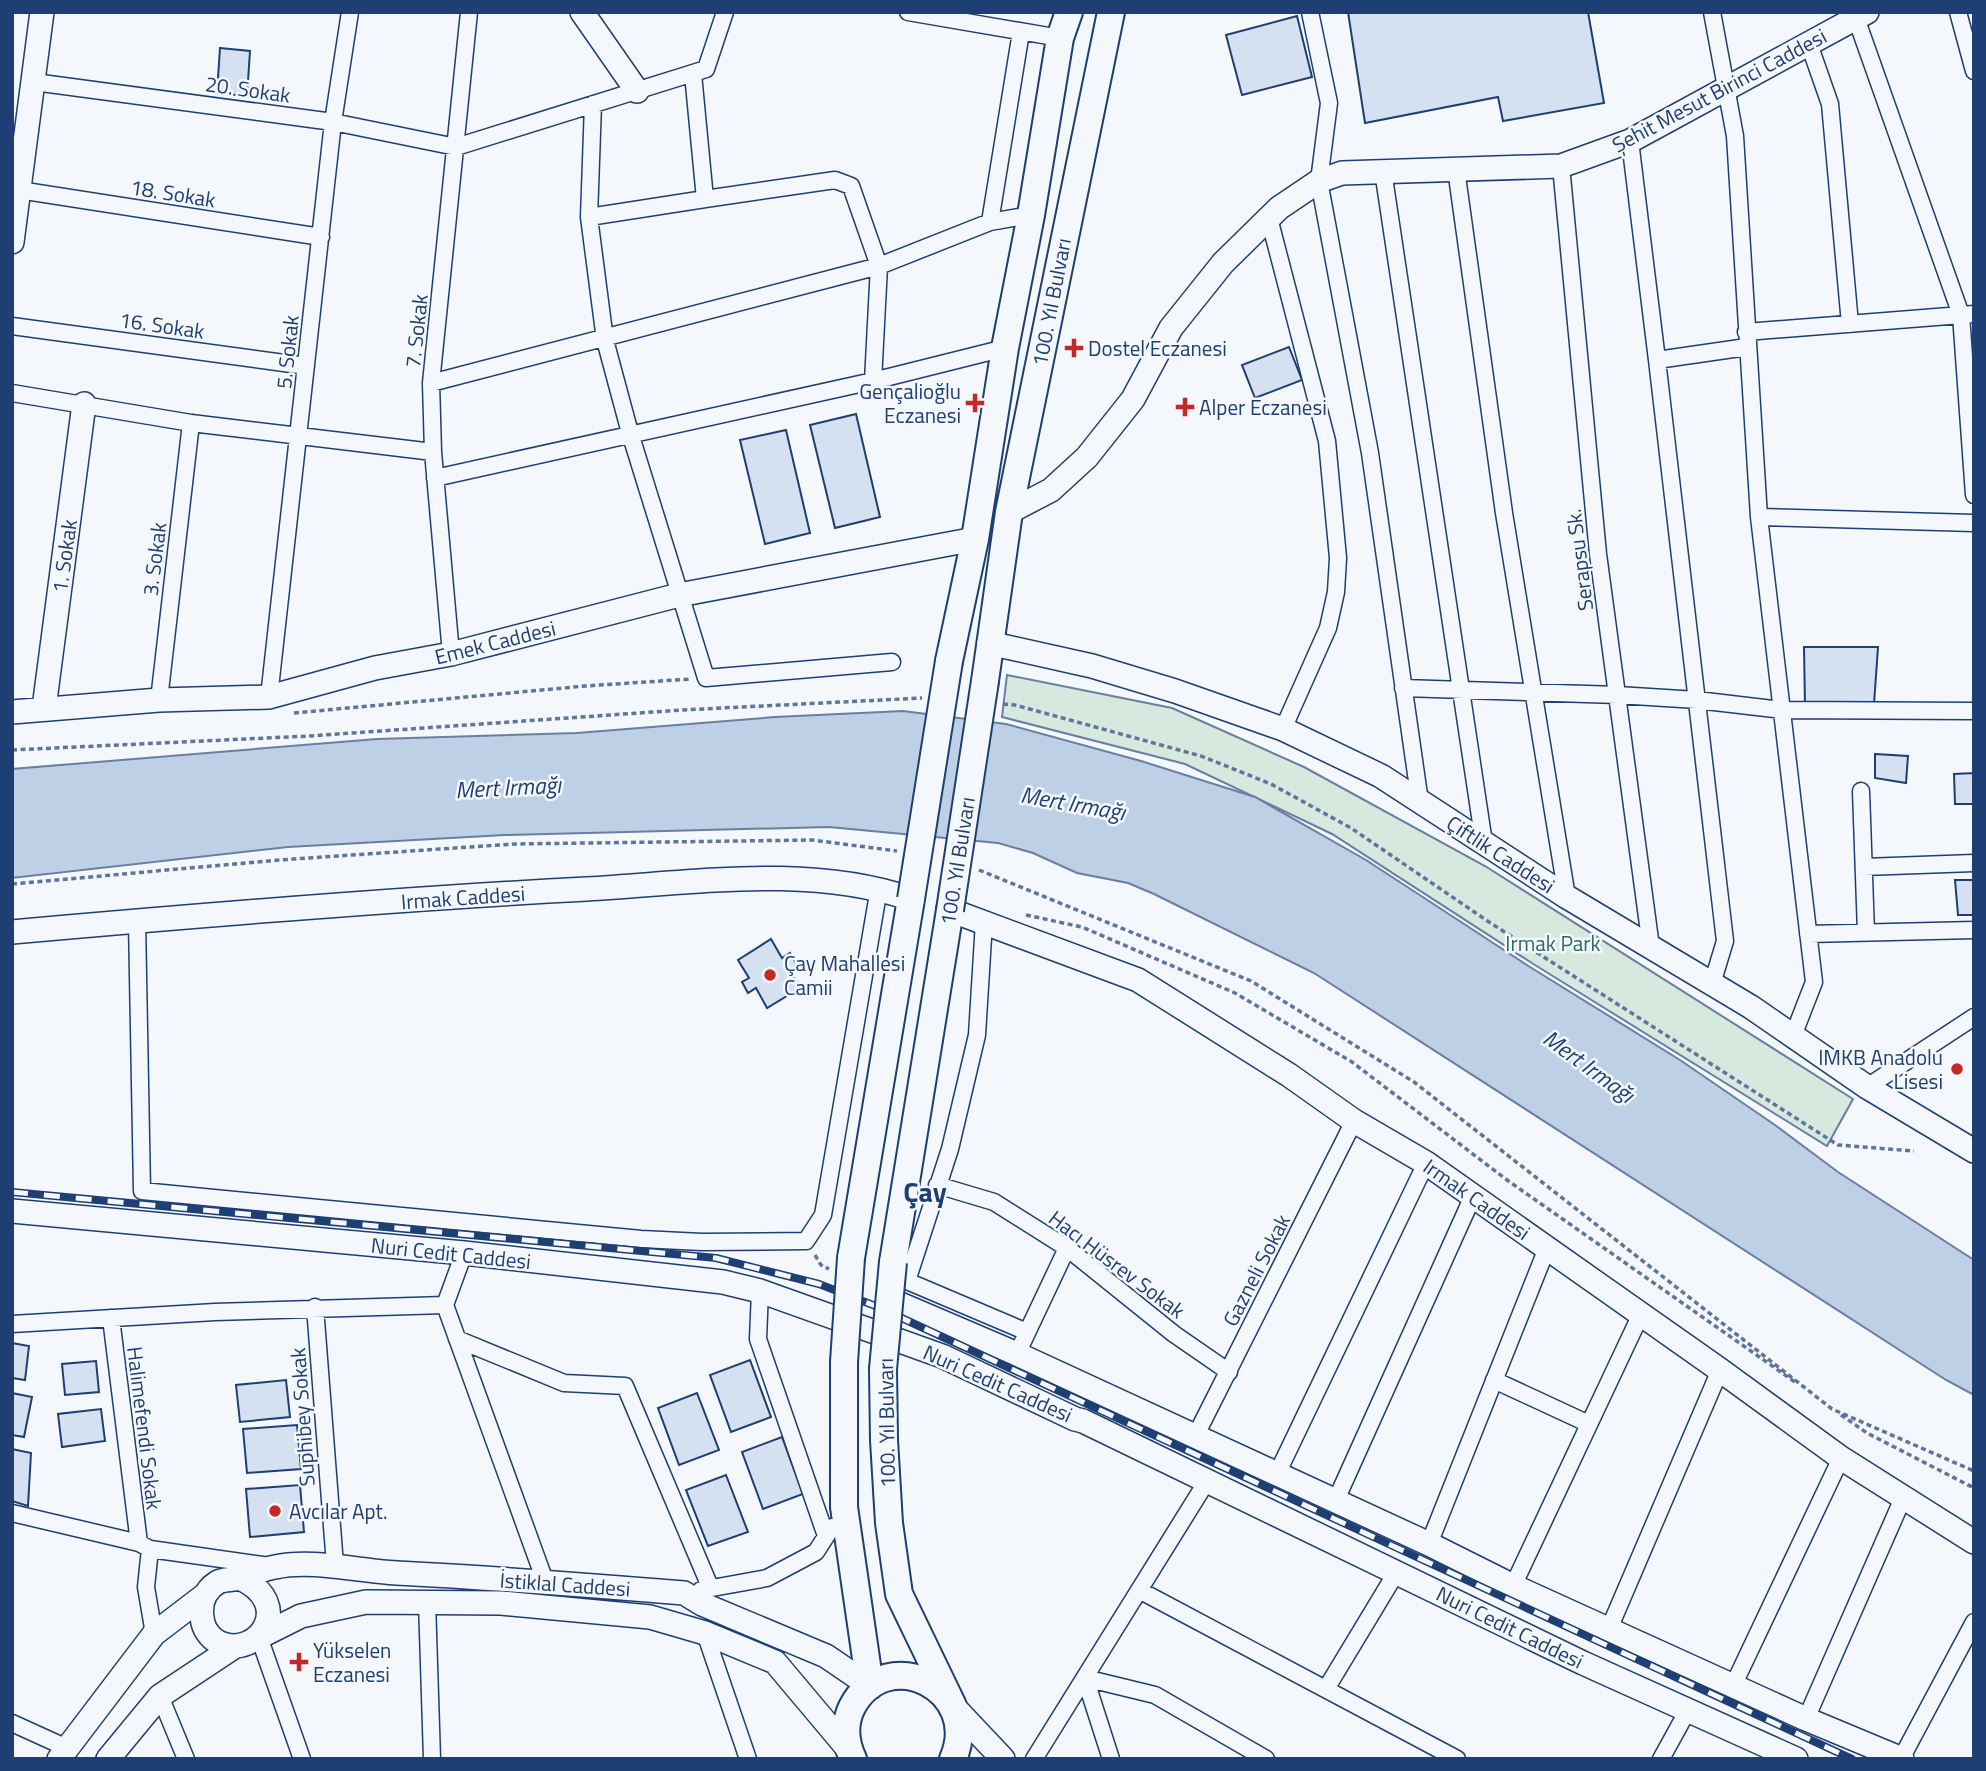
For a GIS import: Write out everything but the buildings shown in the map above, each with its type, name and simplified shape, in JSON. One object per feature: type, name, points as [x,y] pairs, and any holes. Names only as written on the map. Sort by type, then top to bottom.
[{"type":"main road","points":[[12,242],[43,12]]},
{"type":"main road","points":[[582,12],[638,91]]},
{"type":"main road","name":"100. Yıl Bulvarı","points":[[870,1686],[844,1507],[844,1362],[851,1258],[912,899],[949,660],[975,539],[1005,348],[1031,215],[1060,38],[1069,12]]},
{"type":"main road","name":"100. Yıl Bulvarı","points":[[953,1759],[959,1740],[958,1723],[953,1706],[899,1594],[889,1523],[883,1369],[892,1262],[950,910],[1009,512],[1111,12]]},
{"type":"main road","name":"Şehit Mesut Birinci Caddesi","points":[[1009,512],[1051,491],[1087,457],[1133,399],[1171,328],[1223,263],[1279,208],[1319,181],[1342,173],[1561,166],[1630,141],[1861,15]]},
{"type":"main road","name":"1. Sokak","points":[[44,708],[84,404]]},
{"type":"main road","name":"Emek Caddesi","points":[[12,712],[159,700],[269,697],[375,668],[451,654],[679,595],[975,539]]},
{"type":"main road","name":"Çiftlik Caddesi","points":[[989,643],[1116,673],[1175,691],[1283,729],[1381,776],[1567,897],[1712,984],[1867,1087],[1974,1151]]},
{"type":"main road","name":"Irmak Caddesi","points":[[12,932],[514,893],[793,877],[879,888],[912,899]]},
{"type":"main road","name":"Irmak Caddesi","points":[[950,910],[1138,980],[1289,1075],[1354,1121],[1426,1163],[1841,1458],[1974,1542]]},
{"type":"main road","name":"Nuri Cedit Caddesi","points":[[12,1211],[464,1253],[723,1282],[760,1291],[942,1356],[1583,1663],[1796,1759]]},
{"type":"main road","name":"Nuri Cedit Caddesi","points":[[900,1304],[1017,1354],[1336,1500],[1513,1586],[1733,1686],[1902,1759]]},
{"type":"main road","name":"İstiklal Caddesi","points":[[240,1578],[276,1566],[335,1565],[372,1572],[545,1581],[684,1594],[826,1656],[870,1686]]},
{"type":"main road","points":[[63,1754],[154,1634],[220,1581],[240,1578],[257,1586],[267,1601],[268,1620],[259,1637],[234,1647],[160,1696],[108,1759]]},
{"type":"main road","points":[[205,1595],[200,1612],[205,1629],[217,1642],[234,1647]]},
{"type":"main road","name":"İstiklal Caddesi","points":[[259,1637],[301,1616],[366,1602],[501,1603],[650,1617],[705,1633],[775,1662],[851,1756]]},
{"type":"main road","points":[[851,1756],[846,1732],[848,1715],[857,1699],[870,1686],[887,1678],[906,1675],[925,1680],[941,1690],[1003,1759]]},
{"type":"street","name":"5. Sokak","points":[[269,697],[333,122],[351,12]]},
{"type":"street","name":"7. Sokak","points":[[451,654],[433,452],[432,383],[469,12]]},
{"type":"street","points":[[908,12],[954,16],[1060,38]]},
{"type":"street","points":[[1310,12],[1329,103],[1319,181],[1370,453],[1420,802]]},
{"type":"street","points":[[1712,12],[1735,136],[1759,517],[1814,982],[1793,1036]]},
{"type":"street","points":[[1958,12],[1974,71]]},
{"type":"street","points":[[456,147],[706,69],[722,15]]},
{"type":"street","points":[[1861,15],[1967,315],[1974,495]]},
{"type":"street","points":[[990,222],[1021,32]]},
{"type":"street","points":[[1809,44],[1830,104],[1850,324]]},
{"type":"street","points":[[693,74],[705,199]]},
{"type":"street","name":"20. Sokak","points":[[34,82],[333,122],[456,147]]},
{"type":"street","points":[[593,104],[589,217],[605,340],[630,433],[706,678],[892,662]]},
{"type":"street","points":[[1630,141],[1725,941],[1712,984]]},
{"type":"street","name":"Serapsu Sk.","points":[[1561,166],[1598,554],[1651,947]]},
{"type":"street","points":[[1455,169],[1504,513],[1567,897]]},
{"type":"street","points":[[1383,171],[1483,843]]},
{"type":"street","points":[[589,217],[835,180],[850,186],[879,266],[873,381]]},
{"type":"street","name":"18. Sokak","points":[[19,190],[321,237]]},
{"type":"street","points":[[432,383],[605,340],[879,266],[990,222],[1031,215]]},
{"type":"street","points":[[1269,218],[1327,441],[1338,558],[1336,592],[1328,628],[1283,729]]},
{"type":"street","points":[[1657,360],[1746,340],[1850,324],[1967,315]]},
{"type":"street","name":"16. Sokak","points":[[12,327],[306,366]]},
{"type":"street","points":[[435,478],[873,381],[1005,348]]},
{"type":"street","points":[[12,393],[191,423],[433,452]]},
{"type":"street","name":"3. Sokak","points":[[159,700],[191,423]]},
{"type":"street","points":[[1759,517],[1974,523]]},
{"type":"street","points":[[1404,688],[1618,695],[1697,700],[1782,710],[1974,710]]},
{"type":"street","points":[[1861,791],[1866,933]]},
{"type":"street","points":[[1864,867],[1974,863]]},
{"type":"street","name":"Nuri Cedit Caddesi","points":[[137,921],[142,1191],[641,1239],[702,1242],[806,1241],[823,1215],[879,888]]},
{"type":"street","points":[[984,922],[977,1035],[950,1149],[907,1281],[1027,1332]]},
{"type":"street","points":[[1808,934],[1974,930]]},
{"type":"street","points":[[1867,1087],[1974,1017]]},
{"type":"street","name":"Gazneli Sokak","points":[[1195,1437],[1354,1121]]},
{"type":"street","points":[[1277,1474],[1426,1163]]},
{"type":"street","name":"Hacı Hüsrev Sokak","points":[[937,1185],[994,1202],[1068,1248],[1174,1334],[1228,1371]]},
{"type":"street","points":[[1336,1500],[1473,1196]]},
{"type":"street","points":[[1017,1354],[1068,1248]]},
{"type":"street","points":[[1429,1544],[1547,1248]]},
{"type":"street","points":[[464,1253],[444,1305],[545,1581]]},
{"type":"street","points":[[760,1291],[758,1339],[826,1536]]},
{"type":"street","points":[[12,1324],[315,1307],[444,1305]]},
{"type":"street","name":"Suphibey Sokak","points":[[315,1307],[335,1565]]},
{"type":"street","points":[[1513,1586],[1641,1314]]},
{"type":"street","name":"Halimefendi Sokak","points":[[111,1318],[154,1634]]},
{"type":"street","points":[[457,1339],[564,1383],[625,1385],[711,1588]]},
{"type":"street","points":[[1609,1629],[1720,1370]]},
{"type":"street","points":[[1494,1380],[1589,1424]]},
{"type":"street","points":[[1733,1686],[1841,1458]]},
{"type":"street","points":[[1034,1759],[1207,1481]]},
{"type":"street","points":[[1806,1719],[1903,1498]]},
{"type":"street","points":[[684,1594],[766,1578],[816,1552],[844,1507]]},
{"type":"street","points":[[12,1513],[144,1546],[276,1566]]},
{"type":"street","points":[[1326,1689],[1396,1573]]},
{"type":"street","points":[[1139,1590],[1457,1759]]},
{"type":"street","points":[[427,1601],[432,1759]]},
{"type":"street","points":[[1902,1759],[1974,1622]]},
{"type":"street","points":[[705,1633],[748,1759]]},
{"type":"street","points":[[259,1637],[303,1759]]},
{"type":"street","points":[[1085,1678],[1111,1759]]},
{"type":"street","points":[[1085,1678],[1155,1695],[1266,1759]]},
{"type":"street","points":[[160,1696],[186,1759]]},
{"type":"street","points":[[1682,1759],[1663,1755],[1688,1710]]},
{"type":"street","points":[[12,1723],[63,1754]]},
{"type":"path","points":[[287,713],[585,686],[706,678]]},
{"type":"path","points":[[12,750],[322,736],[682,710],[924,699]]},
{"type":"path","points":[[1002,704],[1015,705],[1200,755],[1271,784],[1352,828],[1489,922],[1838,1145],[1914,1151]]},
{"type":"path","points":[[12,884],[279,860],[514,844],[812,840],[918,854]]},
{"type":"path","points":[[957,862],[1251,981],[1402,1075],[1832,1409],[1974,1471]]},
{"type":"path","points":[[1021,914],[1082,927],[1235,993],[1352,1062],[1507,1180],[1867,1433],[1974,1488]]},
{"type":"green space","name":"Irmak Park","points":[[1007,675],[1172,708],[1304,767],[1485,866],[1853,1099],[1827,1146],[1535,965],[1332,834],[1185,764],[1002,717]]},
{"type":"water","name":"Mert Irmağı","points":[[903,711],[1006,724],[1141,761],[1255,797],[1366,860],[1530,967],[1680,1060],[1838,1172],[1974,1260],[1974,1395],[1946,1380],[1314,973],[1128,883],[1077,873],[1033,853],[998,843],[829,827],[505,835],[288,847],[12,878],[12,769],[377,739],[577,733],[775,717]]},
{"type":"railway","points":[[12,1192],[716,1258],[819,1284],[878,1307],[1852,1759]]},
{"type":"place","name":"Dostel Eczanesi","points":[[1074,348]]},
{"type":"place","name":"Gençalioğlu Eczanesi","points":[[975,403]]},
{"type":"place","name":"Alper Eczanesi","points":[[1185,407]]},
{"type":"place","name":"Çay Mahallesi Camii","points":[[770,975]]},
{"type":"place","name":"IMKB Anadolu Lisesi","points":[[1957,1069]]},
{"type":"place","name":"Avcılar Apt.","points":[[275,1511]]},
{"type":"place","name":"Yükselen Eczanesi","points":[[299,1662]]},
{"type":"district","name":"Çay","points":[[925,1191]]}]
